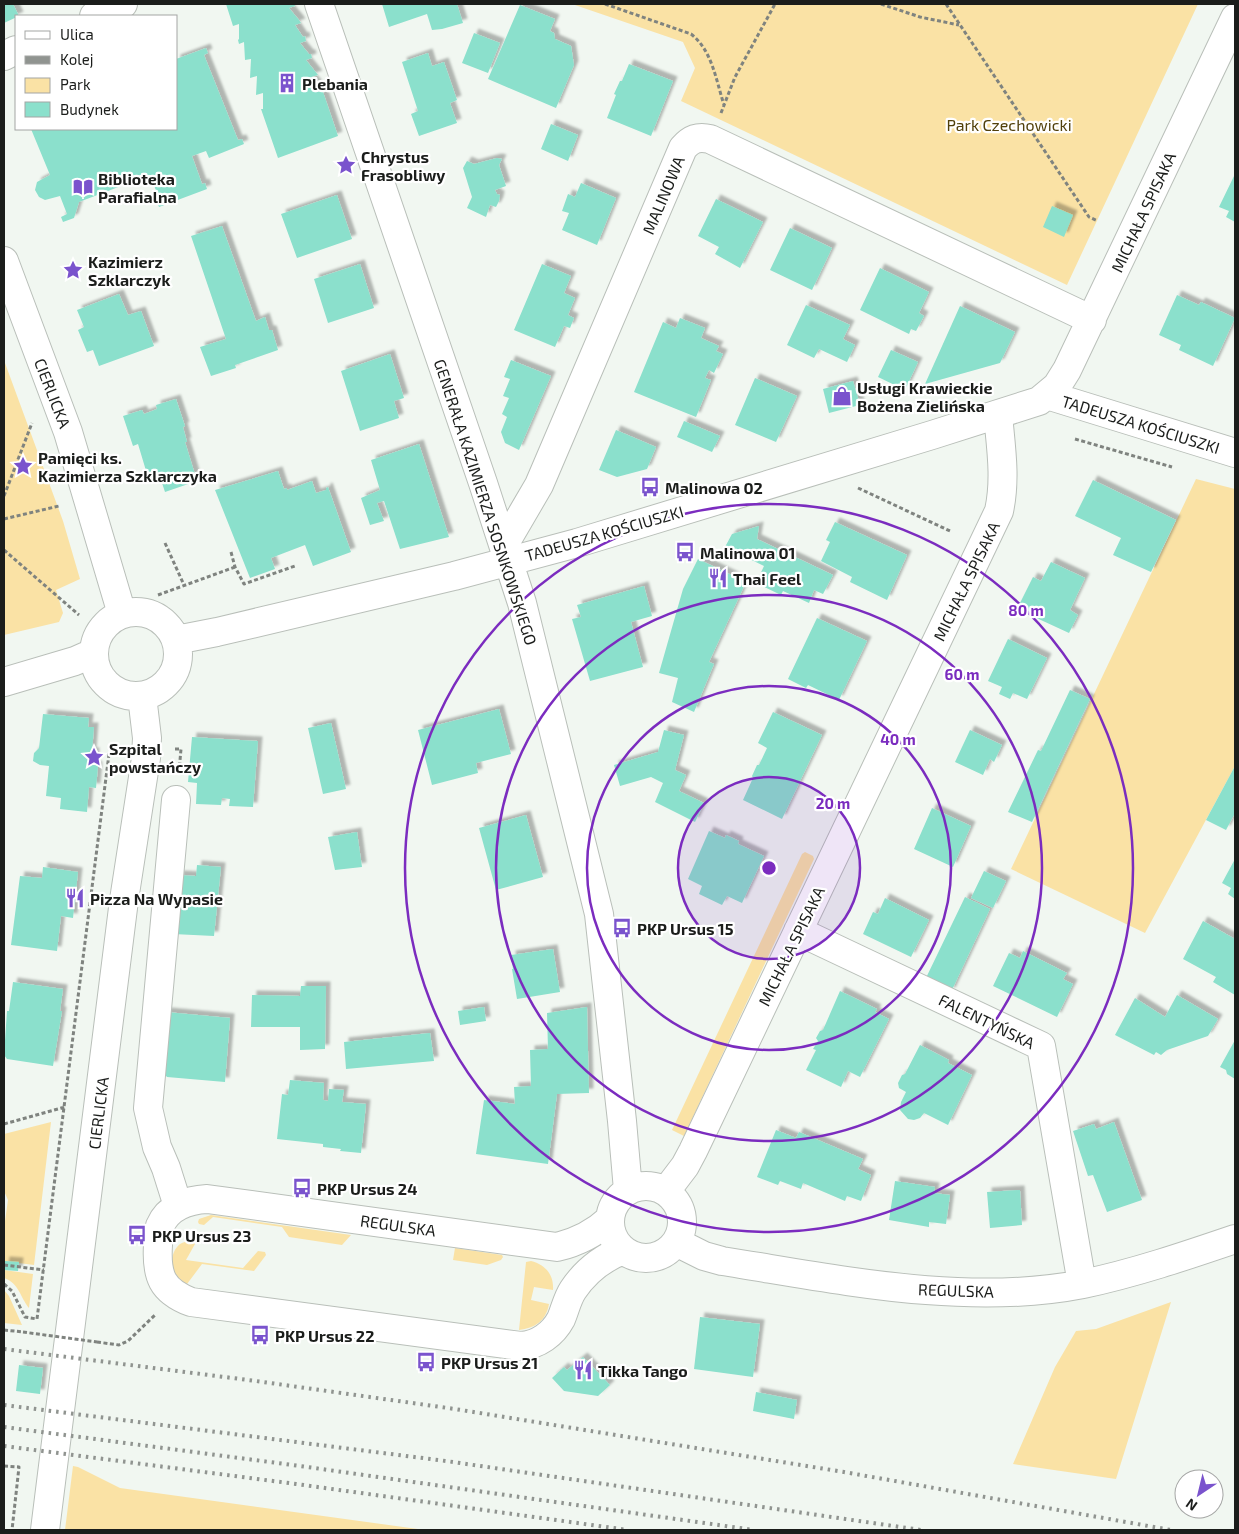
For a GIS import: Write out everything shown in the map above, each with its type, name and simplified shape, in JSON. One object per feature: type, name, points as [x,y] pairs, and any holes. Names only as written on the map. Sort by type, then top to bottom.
[{"type":"street","points":[[96,15],[123,4]]},
{"type":"street","name":"GENERAŁA KAZIMIERZA SOSNKOWSKIEGO","points":[[319,4],[522,602],[599,914],[628,1190]]},
{"type":"street","name":"MICHAŁA SPISAKA","points":[[666,1191],[685,1166],[693,1151],[999,511],[1003,492],[1004,470],[998,415],[1039,401],[1057,386],[1067,370],[1235,18]]},
{"type":"street","name":"MALINOWA","points":[[506,553],[539,485],[683,148],[689,141],[697,138],[710,139]]},
{"type":"street","points":[[710,139],[1092,320]]},
{"type":"street","name":"CIERLICKA","points":[[4,261],[68,432],[122,614]]},
{"type":"street","name":"TADEUSZA KOŚCIUSZKI","points":[[1047,395],[1235,453]]},
{"type":"street","name":"TADEUSZA KOŚCIUSZKI","points":[[176,640],[454,576],[506,553],[577,543],[998,415]]},
{"type":"street","points":[[138,611],[155,615],[168,626],[176,640],[178,655],[175,669],[168,681],[156,691],[142,696],[124,694],[108,686],[97,672],[93,653],[95,640],[101,629],[110,620],[122,614],[138,611]]},
{"type":"street","points":[[4,682],[75,662],[93,653]]},
{"type":"street","name":"CIERLICKA","points":[[45,1530],[124,900],[146,758],[146,731],[142,696]]},
{"type":"street","points":[[176,800],[148,1108],[156,1147],[166,1168],[178,1206],[171,1211],[159,1227],[158,1274],[166,1287],[179,1297],[191,1302],[530,1346],[555,1328],[572,1292],[592,1269],[612,1255],[624,1250]]},
{"type":"street","name":"FALENTYŃSKA","points":[[798,931],[1041,1046],[1082,1284]]},
{"type":"street","points":[[647,1185],[666,1191],[673,1197],[682,1214],[682,1224],[676,1242],[670,1249],[653,1257],[634,1256],[624,1250],[613,1236],[610,1219],[612,1208],[619,1197],[637,1186],[647,1185]]},
{"type":"street","name":"REGULSKA","points":[[178,1206],[187,1202],[207,1199],[557,1247],[570,1244],[588,1236],[610,1219]]},
{"type":"street","name":"REGULSKA","points":[[676,1242],[704,1256],[722,1261],[877,1284],[928,1290],[1021,1291],[1082,1284],[1165,1262],[1235,1239]]},
{"type":"street","points":[[557,1247],[567,1267],[572,1292]]},
{"type":"path","points":[[605,4],[691,34],[700,40],[706,50],[724,105]]},
{"type":"path","points":[[710,139],[735,77],[775,4]]},
{"type":"path","points":[[881,4],[920,17],[960,25]]},
{"type":"path","points":[[946,4],[1089,217],[1098,221]]},
{"type":"path","points":[[4,496],[34,420]]},
{"type":"path","points":[[1074,439],[1178,469]]},
{"type":"path","points":[[856,488],[950,532]]},
{"type":"path","points":[[4,519],[62,505]]},
{"type":"path","points":[[165,543],[184,585]]},
{"type":"path","points":[[4,550],[79,615]]},
{"type":"path","points":[[231,552],[235,567],[244,584],[295,566]]},
{"type":"path","points":[[158,595],[235,567]]},
{"type":"path","points":[[4,1284],[12,1291],[25,1317],[37,1319],[109,754]]},
{"type":"path","points":[[4,1124],[65,1107]]},
{"type":"path","points":[[4,1265],[44,1270]]},
{"type":"path","points":[[4,1330],[119,1345],[128,1341],[156,1314]]},
{"type":"path","points":[[4,1466],[19,1467],[12,1530]]},
{"type":"green space","name":"Park Czechowicki","points":[[572,4],[1198,4],[1067,285],[681,101],[695,68],[683,42]]},
{"type":"green space","points":[[4,364],[63,521],[80,579],[56,590],[63,613],[59,622],[4,635]]},
{"type":"green space","points":[[1196,479],[1235,489],[1235,766],[1145,933],[1011,869]]},
{"type":"green space","points":[[805,852],[813,856],[814,859],[684,1136],[672,1130],[802,854]]},
{"type":"green space","points":[[51,1122],[34,1265],[4,1261],[4,1228],[8,1200],[4,1191],[4,1134]]},
{"type":"green space","points":[[211,1215],[351,1235],[342,1245],[289,1237],[282,1227],[213,1217],[204,1225],[199,1224],[199,1219]]},
{"type":"green space","points":[[191,1240],[195,1244],[186,1260],[243,1268],[258,1251],[265,1252],[266,1255],[254,1271],[202,1264],[187,1284],[178,1277],[172,1260],[173,1254],[180,1244]]},
{"type":"green space","points":[[455,1248],[502,1255],[503,1257],[501,1260],[487,1265],[453,1260]]},
{"type":"green space","points":[[531,1261],[541,1265],[548,1271],[552,1280],[553,1290],[534,1287],[531,1300],[549,1304],[548,1310],[539,1323],[519,1330],[526,1262]]},
{"type":"green space","points":[[4,1270],[33,1274],[29,1308],[13,1283],[4,1278]]},
{"type":"green space","points":[[4,1290],[9,1296],[22,1325],[4,1323]]},
{"type":"green space","points":[[1171,1302],[1116,1479],[1013,1464],[1055,1367],[1076,1331],[1096,1329]]},
{"type":"green space","points":[[73,1466],[120,1488],[425,1530],[65,1530]]},
{"type":"building","points":[[4,4],[13,4],[18,15],[15,15],[15,18],[4,23]]},
{"type":"building","name":"Plebania","points":[[226,4],[294,4],[295,6],[289,8],[301,23],[295,25],[303,37],[305,36],[306,41],[300,43],[311,54],[312,58],[306,60],[318,75],[311,77],[322,89],[338,136],[278,158],[261,109],[263,109],[263,93],[256,95],[257,76],[250,78],[251,59],[245,60],[244,42],[239,44],[238,40],[239,24],[233,26]]},
{"type":"building","points":[[382,4],[457,4],[463,23],[432,30],[427,14],[389,27]]},
{"type":"building","points":[[520,5],[555,19],[550,31],[554,33],[555,39],[571,46],[574,65],[556,108],[488,79]]},
{"type":"building","points":[[474,33],[500,43],[488,73],[462,63]]},
{"type":"building","points":[[206,48],[208,53],[204,55],[238,140],[242,139],[244,144],[209,158],[206,151],[192,156],[202,184],[205,183],[207,189],[159,207],[157,202],[160,201],[150,175],[79,202],[74,218],[63,222],[61,217],[67,214],[60,196],[45,200],[39,197],[35,190],[37,182],[50,175],[31,130],[178,130],[178,58]]},
{"type":"building","points":[[428,53],[432,66],[444,62],[457,100],[450,103],[457,123],[419,136],[411,114],[418,111],[402,62]]},
{"type":"building","points":[[629,64],[673,81],[651,136],[607,118],[616,95],[614,94]]},
{"type":"building","points":[[551,124],[578,135],[568,161],[541,149]]},
{"type":"building","points":[[497,158],[502,159],[499,165],[506,186],[495,190],[500,195],[499,201],[496,207],[490,205],[486,217],[467,208],[472,197],[463,168],[467,161],[474,164]]},
{"type":"building","points":[[1235,174],[1235,222],[1226,217],[1229,211],[1219,207]]},
{"type":"building","points":[[581,183],[616,198],[597,245],[562,230],[569,213],[562,211],[568,194],[575,197]]},
{"type":"building","points":[[337,195],[352,239],[297,258],[281,214]]},
{"type":"building","points":[[716,199],[763,222],[740,268],[715,254],[719,247],[698,236]]},
{"type":"building","points":[[1052,206],[1073,215],[1064,237],[1043,227]]},
{"type":"building","points":[[222,226],[256,321],[265,317],[269,330],[272,330],[278,350],[235,365],[236,368],[211,376],[200,347],[226,339],[191,236]]},
{"type":"building","points":[[790,228],[832,248],[812,290],[770,270]]},
{"type":"building","points":[[360,264],[374,308],[328,323],[314,279]]},
{"type":"building","points":[[542,264],[571,276],[564,293],[575,298],[568,315],[574,318],[570,328],[564,326],[555,347],[514,330]]},
{"type":"building","points":[[880,268],[929,292],[919,313],[924,316],[916,331],[911,329],[909,334],[860,310]]},
{"type":"building","points":[[119,294],[128,315],[141,311],[154,346],[99,366],[93,350],[87,352],[78,330],[84,327],[77,310]]},
{"type":"building","points":[[1177,295],[1199,305],[1201,302],[1235,318],[1213,366],[1179,350],[1181,345],[1159,335]]},
{"type":"building","points":[[806,305],[850,325],[843,339],[855,345],[847,362],[819,349],[814,358],[787,345]]},
{"type":"building","points":[[960,306],[1015,332],[1000,363],[925,384]]},
{"type":"building","points":[[680,318],[705,328],[701,338],[719,346],[716,351],[723,354],[714,373],[709,370],[705,378],[711,380],[696,417],[634,392],[663,322],[676,328]]},
{"type":"building","points":[[891,350],[918,362],[905,390],[878,377]]},
{"type":"building","points":[[390,354],[404,398],[394,401],[399,418],[360,431],[341,371]]},
{"type":"building","points":[[511,360],[551,376],[519,450],[505,443],[501,432],[507,417],[502,414],[509,398],[503,396],[510,379],[504,377]]},
{"type":"building","points":[[755,378],[797,396],[776,442],[735,425]]},
{"type":"building","points":[[853,381],[860,405],[829,413],[823,389]]},
{"type":"building","points":[[176,399],[185,426],[183,427],[187,442],[185,442],[197,481],[165,492],[161,480],[150,484],[138,444],[133,446],[123,416],[142,410],[144,414],[157,409],[156,405]]},
{"type":"building","points":[[684,421],[720,436],[712,452],[677,437]]},
{"type":"building","points":[[616,430],[656,447],[647,469],[617,477],[599,470]]},
{"type":"building","points":[[419,444],[449,537],[400,549],[384,501],[377,503],[384,521],[370,525],[361,498],[380,490],[371,460]]},
{"type":"building","points":[[278,471],[284,489],[287,488],[287,490],[312,481],[316,493],[326,490],[328,487],[351,552],[313,566],[305,545],[271,558],[275,569],[250,578],[215,490]]},
{"type":"building","points":[[1093,480],[1176,520],[1151,572],[1113,555],[1121,538],[1075,516]]},
{"type":"building","points":[[835,522],[907,555],[887,600],[850,582],[852,577],[821,561],[830,542],[826,540]]},
{"type":"building","points":[[759,526],[757,539],[833,575],[823,594],[814,590],[809,603],[783,591],[781,595],[756,583],[764,566],[725,547],[732,534]]},
{"type":"building","points":[[698,559],[746,582],[709,662],[714,664],[694,712],[672,702],[678,678],[659,673],[683,589]]},
{"type":"building","points":[[1051,562],[1085,578],[1070,610],[1078,615],[1069,633],[1017,609],[1033,577],[1041,581]]},
{"type":"building","points":[[644,586],[652,616],[631,622],[643,667],[590,681],[572,619],[581,617],[577,605]]},
{"type":"building","points":[[817,618],[867,641],[839,700],[808,685],[806,688],[788,679]]},
{"type":"building","points":[[1008,639],[1047,658],[1027,699],[1013,693],[1010,699],[999,694],[1002,687],[988,681]]},
{"type":"building","points":[[1070,690],[1090,699],[1032,822],[1008,812],[1038,750],[1041,751]]},
{"type":"building","points":[[499,709],[511,754],[476,763],[478,773],[432,785],[418,730]]},
{"type":"building","points":[[773,712],[822,735],[782,819],[743,800],[757,765],[759,765],[767,748],[758,743]]},
{"type":"building","points":[[43,714],[89,718],[88,727],[94,727],[92,752],[95,752],[94,765],[98,766],[96,788],[89,787],[87,812],[60,809],[61,798],[46,796],[49,766],[40,765],[33,761],[34,753],[39,748]]},
{"type":"building","points":[[331,723],[346,789],[323,794],[308,728]]},
{"type":"building","points":[[664,730],[684,735],[675,770],[686,775],[679,791],[704,803],[695,822],[655,802],[663,783],[651,777],[620,786],[614,765],[658,752]]},
{"type":"building","points":[[970,730],[1002,745],[994,762],[990,759],[983,775],[955,762]]},
{"type":"building","points":[[192,737],[258,741],[253,807],[229,806],[230,799],[222,798],[221,805],[196,804],[197,783],[188,782]]},
{"type":"building","points":[[1235,766],[1235,813],[1226,830],[1206,820]]},
{"type":"building","points":[[932,808],[971,826],[953,867],[914,849]]},
{"type":"building","points":[[526,815],[543,877],[496,890],[479,828]]},
{"type":"building","points":[[709,831],[725,838],[726,835],[739,841],[738,844],[764,856],[742,903],[727,896],[722,905],[699,894],[702,886],[688,879]]},
{"type":"building","points":[[357,832],[362,867],[335,870],[328,837]]},
{"type":"building","points":[[1235,859],[1235,899],[1228,894],[1231,888],[1222,883]]},
{"type":"building","points":[[197,865],[221,867],[214,936],[173,934],[179,875],[196,876]]},
{"type":"building","points":[[43,867],[78,872],[73,918],[61,916],[57,951],[11,945],[20,876],[42,878]]},
{"type":"building","points":[[984,871],[1006,881],[993,908],[971,898]]},
{"type":"building","points":[[965,897],[990,909],[951,992],[925,980]]},
{"type":"building","points":[[885,898],[929,920],[911,957],[863,934],[873,912],[878,914]]},
{"type":"building","points":[[1203,921],[1235,939],[1235,995],[1213,982],[1216,977],[1183,959]]},
{"type":"building","points":[[553,949],[560,992],[517,999],[511,955]]},
{"type":"building","points":[[1023,951],[1067,973],[1063,979],[1073,984],[1057,1017],[993,986],[1009,953],[1020,958]]},
{"type":"building","points":[[13,982],[63,989],[60,1011],[62,1011],[53,1066],[7,1059],[4,1055],[7,1011],[9,1011]]},
{"type":"building","points":[[301,986],[326,986],[325,1049],[300,1050],[300,1027],[251,1027],[252,995],[300,996]]},
{"type":"building","points":[[840,991],[877,1009],[875,1012],[889,1019],[860,1077],[848,1071],[841,1087],[806,1070],[816,1050],[813,1049],[818,1041],[816,1038],[820,1031],[823,1030]]},
{"type":"building","points":[[1177,995],[1218,1019],[1208,1036],[1167,1050],[1161,1055],[1156,1052],[1154,1055],[1115,1035],[1135,998],[1165,1017]]},
{"type":"building","points":[[484,1007],[486,1021],[460,1025],[458,1011]]},
{"type":"building","points":[[587,1007],[589,1093],[557,1094],[548,1164],[476,1154],[484,1100],[515,1104],[514,1087],[531,1086],[530,1050],[548,1049],[547,1013]]},
{"type":"building","points":[[166,1012],[230,1018],[225,1082],[167,1077],[160,1069]]},
{"type":"building","points":[[430,1033],[434,1061],[346,1069],[344,1042]]},
{"type":"building","points":[[1235,1040],[1235,1079],[1220,1067]]},
{"type":"building","points":[[920,1045],[949,1060],[948,1063],[972,1075],[948,1125],[924,1113],[920,1118],[908,1119],[900,1110],[901,1102],[906,1092],[899,1088],[898,1083],[902,1075],[905,1074]]},
{"type":"building","points":[[290,1080],[324,1083],[323,1100],[328,1101],[329,1089],[344,1090],[342,1102],[366,1104],[361,1153],[323,1147],[323,1144],[277,1139],[282,1094],[288,1095]]},
{"type":"building","points":[[1114,1122],[1142,1200],[1107,1212],[1093,1175],[1088,1176],[1073,1131],[1094,1124],[1096,1129]]},
{"type":"building","points":[[776,1130],[796,1138],[799,1132],[863,1159],[858,1169],[871,1175],[861,1201],[847,1196],[845,1201],[803,1183],[801,1189],[780,1181],[778,1185],[757,1177]]},
{"type":"building","points":[[895,1181],[935,1187],[934,1193],[950,1195],[946,1224],[929,1222],[929,1227],[889,1220]]},
{"type":"building","points":[[1020,1190],[1022,1225],[990,1228],[987,1192]]},
{"type":"building","points":[[5,1261],[19,1262],[18,1271],[4,1270]]},
{"type":"building","points":[[700,1317],[760,1324],[753,1377],[694,1369]]},
{"type":"building","points":[[583,1357],[610,1385],[598,1396],[564,1391],[552,1378],[564,1367],[567,1370]]},
{"type":"building","points":[[19,1365],[43,1368],[40,1394],[16,1391]]},
{"type":"building","points":[[756,1392],[797,1400],[794,1419],[753,1411]]},
{"type":"railway","points":[[4,1349],[256,1381],[455,1409],[844,1472],[1171,1530]]},
{"type":"railway","points":[[4,1405],[446,1461],[921,1530]]},
{"type":"railway","points":[[4,1427],[300,1466],[754,1530]]},
{"type":"railway","points":[[4,1446],[628,1530]]},
{"type":"place","name":"Plebania","points":[[287,83]]},
{"type":"place","name":"Chrystus Frasobliwy","points":[[346,165]]},
{"type":"place","name":"Biblioteka Parafialna","points":[[83,187]]},
{"type":"place","name":"Kazimierz Szklarczyk","points":[[73,270]]},
{"type":"place","name":"Usługi Krawieckie Bożena Zielińska","points":[[842,396]]},
{"type":"place","name":"Pamięci ks. Kazimierza Szklarczyka","points":[[23,466]]},
{"type":"place","name":"Malinowa 02","points":[[650,487]]},
{"type":"place","name":"Malinowa 01","points":[[685,552]]},
{"type":"place","name":"Thai Feel","points":[[718,578]]},
{"type":"place","name":"Szpital powstańczy","points":[[94,757]]},
{"type":"place","name":"Pizza Na Wypasie","points":[[75,898]]},
{"type":"place","name":"PKP Ursus 15","points":[[622,928]]},
{"type":"place","name":"PKP Ursus 24","points":[[302,1188]]},
{"type":"place","name":"PKP Ursus 23","points":[[137,1235]]},
{"type":"place","name":"PKP Ursus 22","points":[[260,1335]]},
{"type":"place","name":"PKP Ursus 21","points":[[426,1362]]},
{"type":"place","name":"Tikka Tango","points":[[583,1370]]}]
